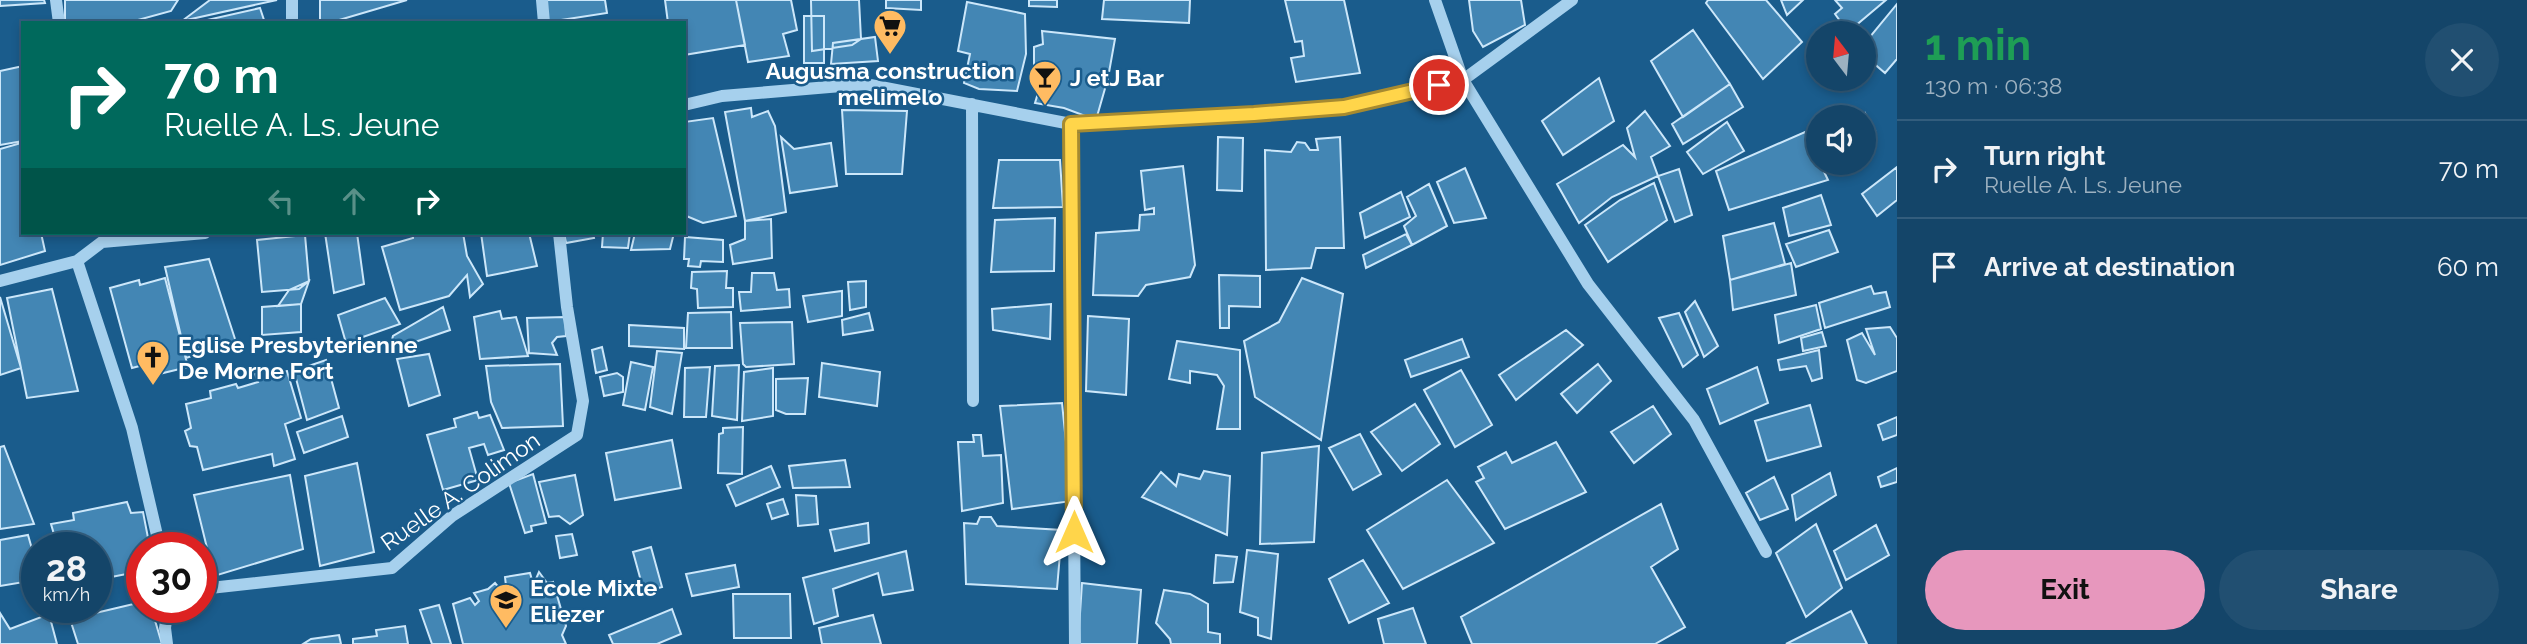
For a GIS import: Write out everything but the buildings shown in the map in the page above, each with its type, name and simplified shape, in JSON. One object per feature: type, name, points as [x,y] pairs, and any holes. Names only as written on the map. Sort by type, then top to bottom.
[{"type":"street","points":[[57,0],[59,21]]},
{"type":"street","points":[[292,0],[292,21]]},
{"type":"street","points":[[542,0],[544,21]]},
{"type":"street","points":[[1435,0],[1463,80],[1588,284],[1694,420],[1766,552]]},
{"type":"street","points":[[686,105],[722,96],[865,83],[1071,124],[1344,107],[1463,80],[1572,0]]},
{"type":"street","points":[[972,104],[973,401]]},
{"type":"street","points":[[1071,124],[1075,644]]},
{"type":"street","points":[[0,281],[77,261],[101,238],[163,235]]},
{"type":"street","name":"Ruelle A. Colimon","points":[[217,587],[391,568],[452,516],[577,435],[583,401],[567,307],[559,235]]},
{"type":"street","points":[[77,261],[132,428],[156,532]]},
{"type":"street","points":[[166,623],[167,644]]},
{"type":"place","name":"Augusma construction melimelo","points":[[890,56]]},
{"type":"place","name":"J etJ Bar","points":[[1045,107]]},
{"type":"place","name":"Eglise Presbyterienne De Morne Fort","points":[[153,387]]},
{"type":"place","name":"Ecole Mixte Eliezer","points":[[506,630]]},
{"type":"route","points":[[1074,532],[1071,124],[1344,107],[1439,85]]}]
